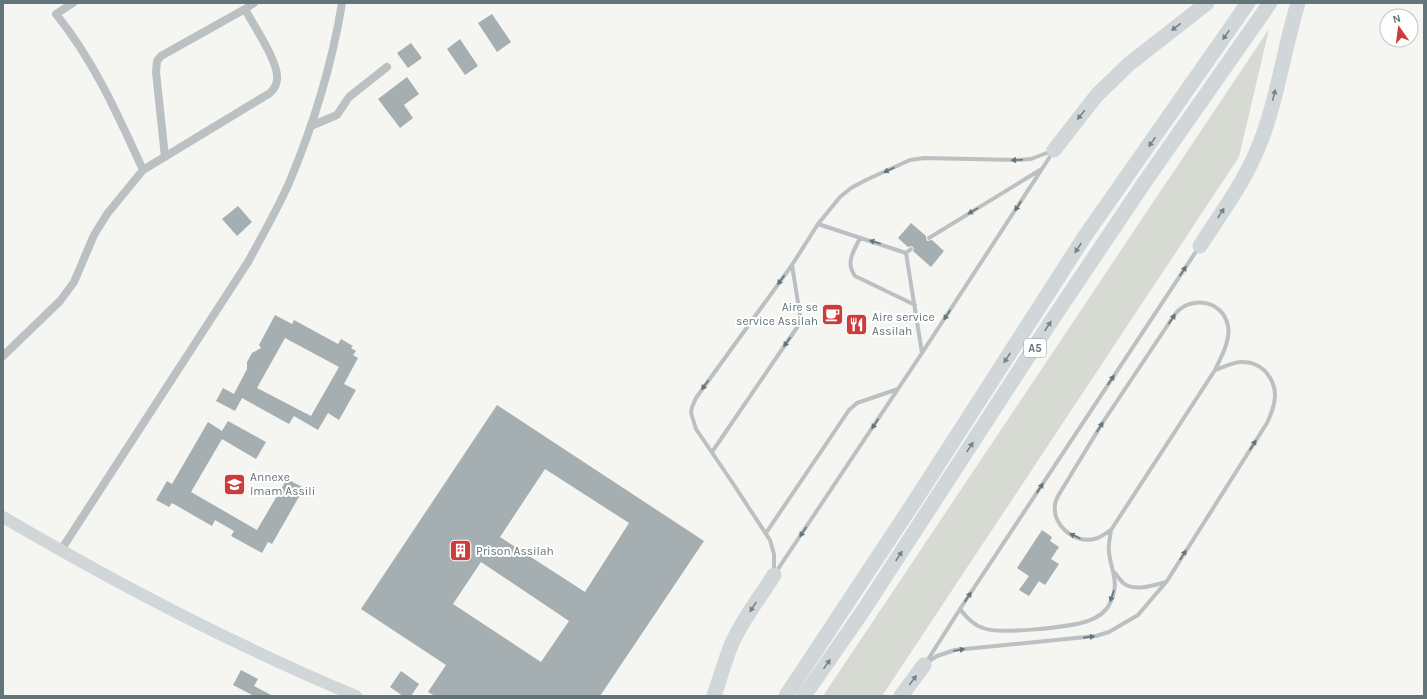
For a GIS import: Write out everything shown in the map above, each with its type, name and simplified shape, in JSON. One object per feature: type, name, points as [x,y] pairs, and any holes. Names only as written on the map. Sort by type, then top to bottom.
[{"type":"highway","points":[[1054,150],[1097,95],[1129,64],[1207,3]]},
{"type":"highway","name":"A5","points":[[786,696],[918,496],[1085,236],[1248,3]]},
{"type":"highway","name":"A5","points":[[804,696],[863,611],[1050,323],[1144,183],[1270,3]]},
{"type":"highway","points":[[1200,246],[1235,192],[1256,155],[1269,116],[1298,3]]},
{"type":"highway","points":[[714,696],[733,642],[752,608],[774,574]]},
{"type":"highway","points":[[901,696],[924,665]]},
{"type":"street","points":[[73,3],[56,14],[79,43],[103,84],[143,170]]},
{"type":"street","points":[[165,158],[156,72],[157,61],[161,56],[254,3]]},
{"type":"street","points":[[61,550],[248,262],[274,213],[288,184],[311,126],[333,48],[342,3]]},
{"type":"street","points":[[3,356],[60,301],[74,282],[94,235],[107,214],[143,170],[270,93],[275,87],[277,72],[273,61],[244,9]]},
{"type":"street","points":[[311,126],[337,115],[349,97],[387,67]]},
{"type":"street","points":[[3,516],[61,550],[220,635],[356,696]]},
{"type":"lane","points":[[774,574],[922,353],[1054,150]]},
{"type":"lane","points":[[774,574],[774,554],[770,540],[696,429],[691,412],[696,398],[792,265],[818,224],[840,197],[851,188],[910,160],[924,158],[1024,160],[1040,156],[1054,150]]},
{"type":"lane","points":[[929,238],[1042,169]]},
{"type":"lane","points":[[818,224],[906,253]]},
{"type":"lane","points":[[860,238],[850,260],[851,270],[855,276],[914,305]]},
{"type":"lane","points":[[924,665],[1200,246]]},
{"type":"lane","points":[[906,253],[911,249]]},
{"type":"lane","points":[[906,253],[922,353]]},
{"type":"lane","points":[[712,452],[798,326],[800,315],[792,265]]},
{"type":"lane","points":[[1194,302],[1204,302],[1218,309],[1226,319],[1229,333],[1227,342],[1215,370],[1111,530],[1101,537],[1093,540],[1077,538],[1068,533],[1060,525],[1056,516],[1055,505],[1058,496],[1103,422],[1175,314],[1186,305],[1194,302]]},
{"type":"lane","points":[[924,665],[936,656],[955,650],[1096,636],[1110,632],[1138,615],[1167,582],[1267,423],[1272,412],[1275,401],[1275,389],[1272,381],[1261,367],[1253,363],[1242,362],[1233,363],[1215,370]]},
{"type":"lane","points":[[766,533],[849,410],[857,403],[898,389]]},
{"type":"lane","points":[[960,609],[974,624],[983,629],[994,631],[1055,627],[1082,623],[1102,614],[1109,606],[1115,589],[1114,573],[1109,552],[1111,530]]},
{"type":"lane","points":[[1114,573],[1125,584],[1132,586],[1148,586],[1167,582]]},
{"type":"shaded area","points":[[1269,29],[1239,157],[882,696],[823,696]]},
{"type":"building","points":[[492,14],[511,42],[497,52],[478,23]]},
{"type":"building","points":[[460,39],[478,66],[465,75],[447,49]]},
{"type":"building","points":[[411,43],[422,58],[408,68],[397,53]]},
{"type":"building","points":[[407,77],[419,94],[404,105],[413,118],[400,128],[378,99]]},
{"type":"building","points":[[238,206],[252,222],[237,236],[222,219]]},
{"type":"building","points":[[911,223],[926,236],[927,241],[932,240],[944,251],[931,267],[913,251],[913,247],[908,247],[898,238]]},
{"type":"building","points":[[275,315],[292,324],[294,320],[338,344],[341,339],[353,346],[351,348],[356,351],[353,355],[358,358],[344,384],[356,390],[339,420],[328,413],[318,430],[294,416],[289,424],[242,398],[235,411],[216,401],[223,388],[234,394],[247,369],[247,362],[252,353],[261,348],[259,345]],"holes":[[[285,338],[339,367],[311,416],[257,388]]]},
{"type":"building","name":"Prison Assilah","points":[[497,405],[704,541],[600,696],[435,696],[428,692],[446,665],[361,609]],"holes":[[[545,469],[629,523],[585,592],[500,537]],[[481,562],[569,621],[541,662],[453,604]]]},
{"type":"building","points":[[228,421],[266,442],[256,459],[222,439],[191,492],[257,530],[287,479],[304,488],[272,544],[268,542],[262,553],[231,536],[234,531],[215,520],[212,526],[172,503],[169,507],[156,500],[167,481],[172,484],[208,422],[222,431]]},
{"type":"building","points":[[1042,530],[1052,537],[1050,541],[1059,547],[1051,559],[1059,564],[1045,585],[1039,581],[1029,596],[1019,590],[1029,576],[1017,568]]},
{"type":"building","points":[[241,670],[258,679],[254,686],[273,696],[254,696],[233,685]]},
{"type":"building","points":[[401,671],[419,684],[411,696],[403,696],[390,687]]},
{"type":"place","name":"Aire se service Assilah","points":[[833,314]]},
{"type":"place","name":"Aire service Assilah","points":[[857,324]]},
{"type":"place","name":"Annexe Imam Assili","points":[[234,484]]},
{"type":"place","name":"Prison Assilah","points":[[461,551]]}]
